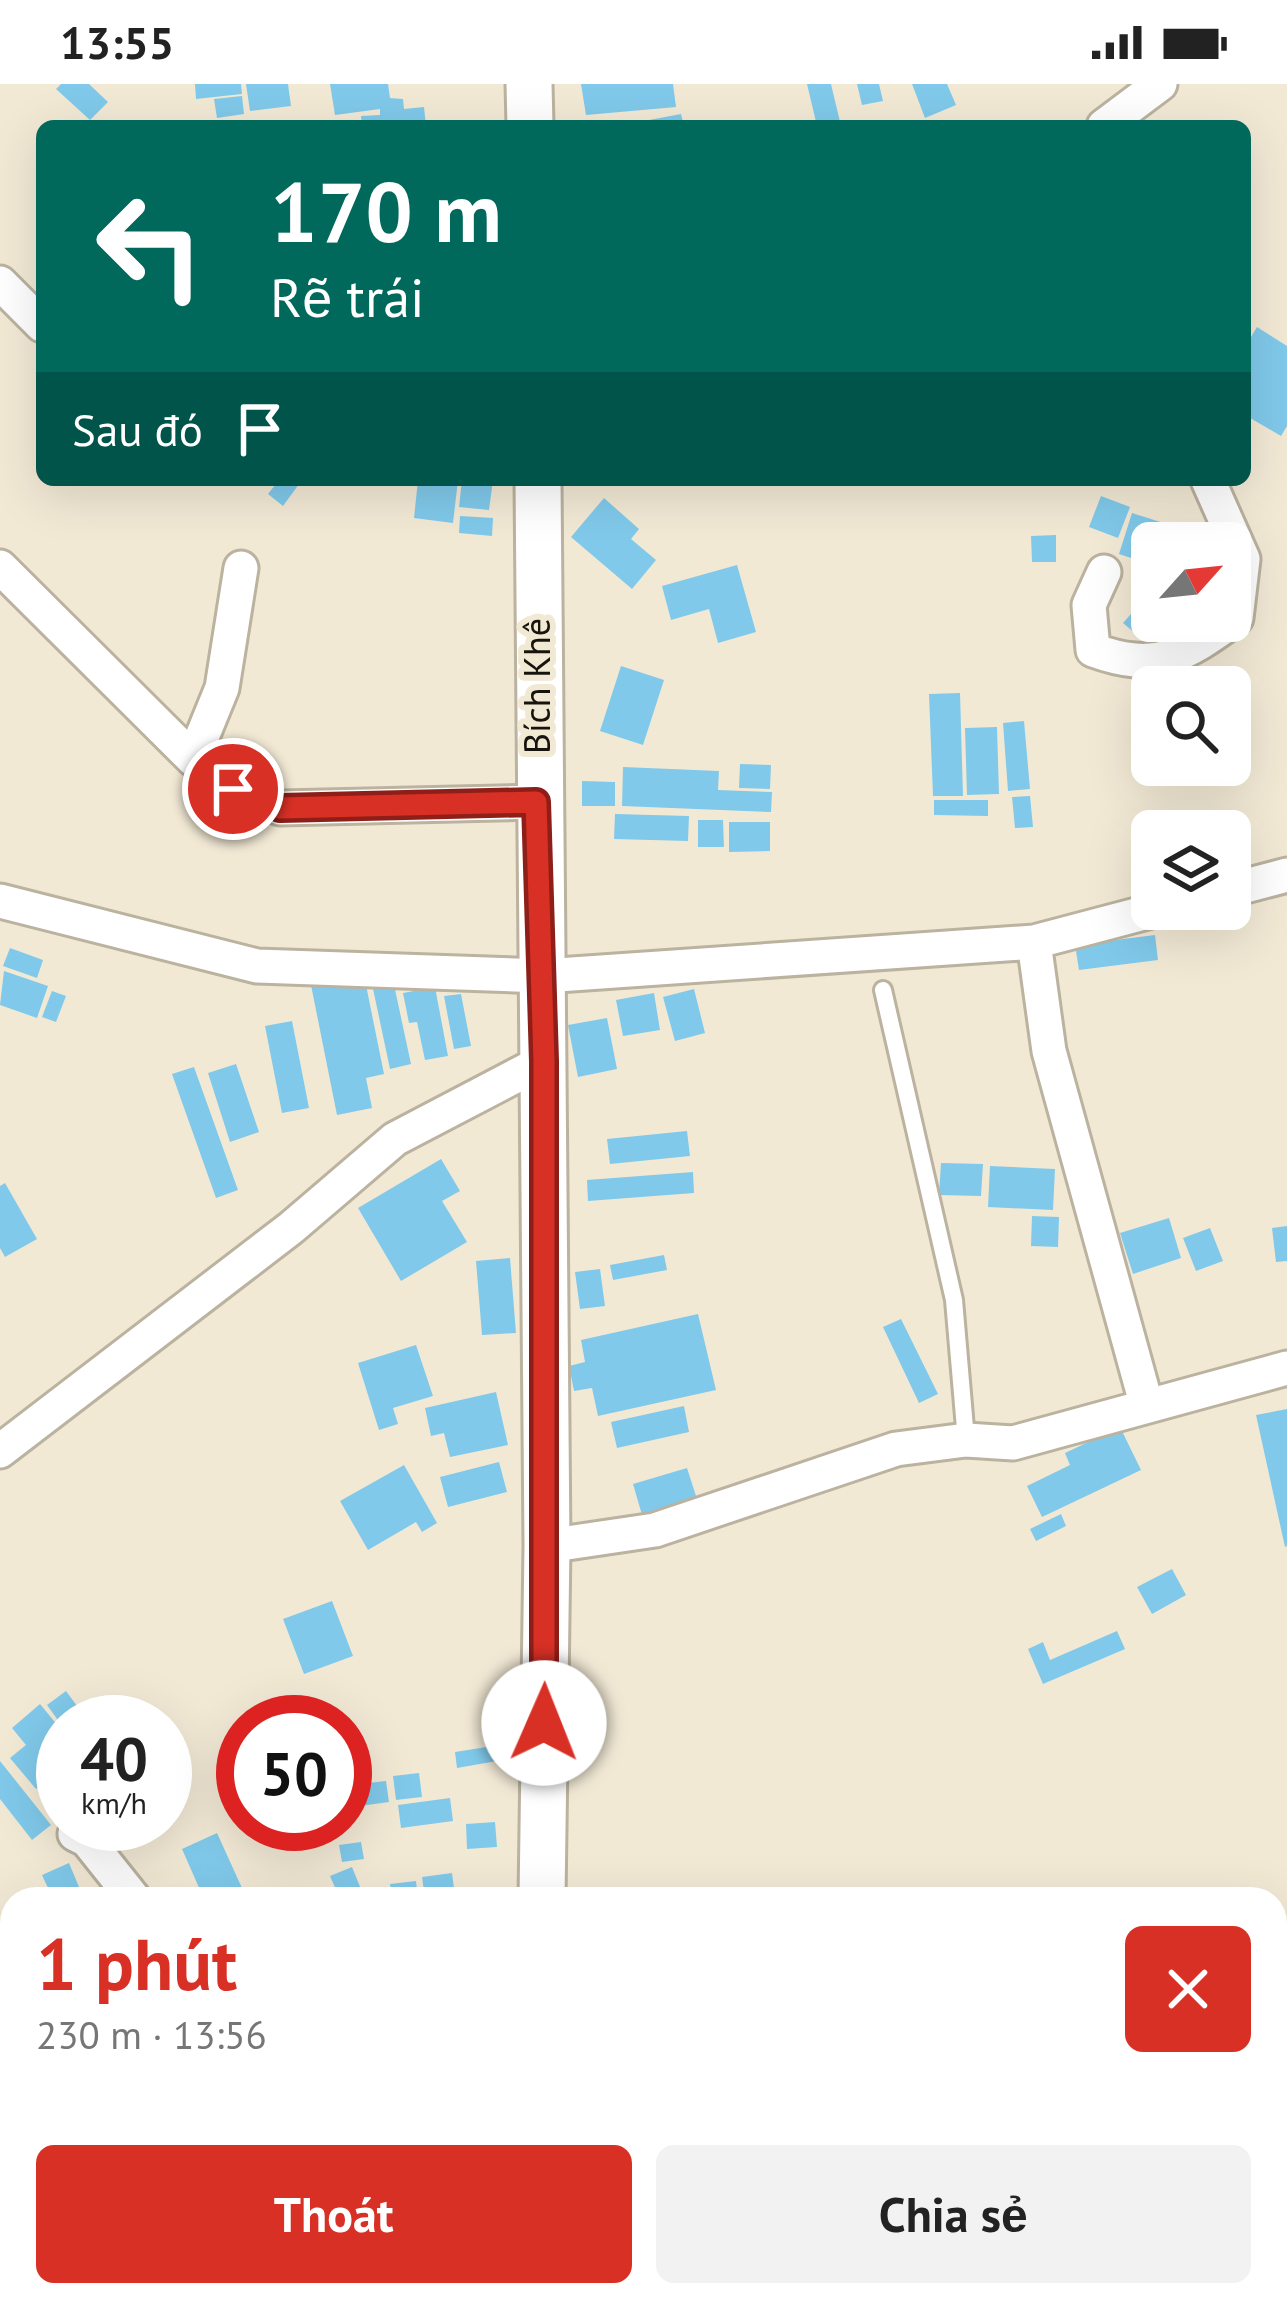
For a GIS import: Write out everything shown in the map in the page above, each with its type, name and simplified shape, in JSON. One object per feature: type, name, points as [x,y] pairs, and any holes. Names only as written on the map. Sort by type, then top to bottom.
[{"type":"main road","points":[[529,84],[530,120]]},
{"type":"main road","name":"Bích Khê","points":[[538,486],[536,802],[543,976],[547,1546],[542,1887]]},
{"type":"street","points":[[1112,120],[1160,84]]},
{"type":"street","points":[[0,284],[36,319]]},
{"type":"street","points":[[1104,572],[1089,605],[1093,650],[1133,664],[1194,649],[1236,619],[1243,559],[1211,486]]},
{"type":"street","points":[[0,567],[193,759],[233,789],[280,808],[536,802]]},
{"type":"street","points":[[193,759],[222,688],[241,568]]},
{"type":"street","points":[[1251,884],[1287,875]]},
{"type":"street","points":[[0,901],[256,965],[543,976],[1034,942],[1131,917]]},
{"type":"street","points":[[1034,942],[1049,1051],[1146,1403]]},
{"type":"street","points":[[0,1451],[292,1228],[395,1139],[544,1061]]},
{"type":"street","points":[[547,1546],[655,1530],[896,1449],[966,1440],[1013,1442],[1287,1368]]},
{"type":"street","points":[[96,1851],[124,1887]]},
{"type":"lane","points":[[883,990],[954,1300],[966,1440]]},
{"type":"building","points":[[61,84],[89,84],[108,102],[90,120],[56,89]]},
{"type":"building","points":[[195,84],[241,84],[242,94],[196,99]]},
{"type":"building","points":[[246,84],[288,84],[291,106],[250,111]]},
{"type":"building","points":[[330,84],[388,84],[390,98],[403,99],[404,109],[424,107],[425,120],[361,120],[361,116],[380,115],[380,109],[335,115]]},
{"type":"building","points":[[581,84],[673,84],[676,107],[586,115]]},
{"type":"building","points":[[807,84],[831,84],[840,120],[816,120]]},
{"type":"building","points":[[857,84],[879,84],[883,101],[862,105]]},
{"type":"building","points":[[912,84],[947,84],[956,105],[925,118]]},
{"type":"building","points":[[242,96],[244,114],[217,118],[214,99]]},
{"type":"building","points":[[681,114],[682,120],[649,120]]},
{"type":"building","points":[[1257,327],[1287,346],[1287,426],[1281,436],[1251,418],[1251,337]]},
{"type":"building","points":[[274,486],[298,486],[283,506],[268,494]]},
{"type":"building","points":[[417,486],[457,486],[453,523],[414,518]]},
{"type":"building","points":[[461,486],[492,486],[489,510],[459,507]]},
{"type":"building","points":[[1101,496],[1130,507],[1118,538],[1089,527]]},
{"type":"building","points":[[604,498],[639,529],[631,539],[656,560],[632,589],[571,537]]},
{"type":"building","points":[[1132,513],[1160,522],[1131,522],[1131,558],[1119,554]]},
{"type":"building","points":[[460,516],[493,518],[492,536],[459,533]]},
{"type":"building","points":[[1056,535],[1056,562],[1032,562],[1031,536]]},
{"type":"building","points":[[737,565],[756,632],[718,643],[709,609],[671,620],[662,586]]},
{"type":"building","points":[[621,666],[664,680],[643,745],[600,731]]},
{"type":"building","points":[[960,693],[963,796],[933,796],[929,694]]},
{"type":"building","points":[[1024,721],[1030,789],[1008,791],[1003,723]]},
{"type":"building","points":[[997,727],[999,794],[967,795],[965,728]]},
{"type":"building","points":[[740,764],[771,765],[770,789],[739,788]]},
{"type":"building","points":[[623,767],[719,771],[718,790],[772,792],[771,812],[622,806]]},
{"type":"building","points":[[582,781],[615,782],[615,806],[582,806]]},
{"type":"building","points":[[1030,796],[1033,827],[1015,828],[1012,797]]},
{"type":"building","points":[[934,800],[988,800],[988,816],[934,815]]},
{"type":"building","points":[[615,814],[689,816],[688,841],[614,839]]},
{"type":"building","points":[[698,820],[723,820],[724,847],[698,847]]},
{"type":"building","points":[[729,822],[770,822],[770,851],[729,852]]},
{"type":"building","points":[[1155,935],[1158,960],[1079,970],[1075,945]]},
{"type":"building","points":[[10,948],[43,960],[37,978],[3,966]]},
{"type":"building","points":[[4,971],[48,986],[37,1018],[0,1005]]},
{"type":"building","points":[[364,975],[384,1074],[366,1078],[372,1108],[337,1115],[311,985]]},
{"type":"building","points":[[393,980],[411,1064],[390,1069],[372,984]]},
{"type":"building","points":[[435,987],[448,1056],[425,1060],[417,1022],[409,1023],[403,993]]},
{"type":"building","points":[[694,989],[705,1033],[675,1041],[663,997]]},
{"type":"building","points":[[52,991],[66,996],[56,1022],[42,1017]]},
{"type":"building","points":[[654,993],[660,1030],[623,1036],[616,1000]]},
{"type":"building","points":[[461,994],[471,1046],[454,1049],[444,996]]},
{"type":"building","points":[[607,1018],[617,1069],[578,1077],[568,1025]]},
{"type":"building","points":[[292,1021],[309,1108],[282,1113],[265,1026]]},
{"type":"building","points":[[236,1064],[259,1132],[230,1142],[208,1073]]},
{"type":"building","points":[[194,1067],[238,1190],[216,1198],[172,1074]]},
{"type":"building","points":[[687,1131],[690,1156],[610,1164],[607,1139]]},
{"type":"building","points":[[441,1159],[460,1191],[442,1201],[467,1242],[401,1281],[358,1208]]},
{"type":"building","points":[[941,1163],[983,1164],[981,1196],[939,1195]]},
{"type":"building","points":[[990,1166],[1055,1169],[1053,1210],[988,1207]]},
{"type":"building","points":[[693,1172],[694,1193],[588,1201],[587,1180]]},
{"type":"building","points":[[5,1183],[37,1239],[5,1257],[0,1248],[0,1186]]},
{"type":"building","points":[[1032,1216],[1059,1217],[1058,1247],[1031,1246]]},
{"type":"building","points":[[1169,1218],[1181,1258],[1133,1274],[1120,1233]]},
{"type":"building","points":[[1287,1226],[1287,1261],[1276,1262],[1272,1228]]},
{"type":"building","points":[[1210,1228],[1223,1261],[1196,1271],[1183,1238]]},
{"type":"building","points":[[664,1255],[667,1270],[613,1280],[610,1265]]},
{"type":"building","points":[[510,1258],[516,1333],[482,1335],[476,1261]]},
{"type":"building","points":[[600,1269],[605,1306],[580,1309],[575,1272]]},
{"type":"building","points":[[698,1314],[716,1390],[598,1416],[592,1388],[574,1391],[569,1366],[585,1362],[581,1340]]},
{"type":"building","points":[[901,1319],[938,1394],[919,1403],[883,1327]]},
{"type":"building","points":[[416,1345],[433,1396],[393,1408],[398,1424],[379,1430],[358,1363]]},
{"type":"building","points":[[496,1392],[508,1445],[450,1457],[444,1433],[431,1436],[425,1408]]},
{"type":"building","points":[[684,1406],[689,1432],[617,1448],[611,1422]]},
{"type":"building","points":[[1287,1409],[1287,1546],[1285,1547],[1256,1415]]},
{"type":"building","points":[[1120,1427],[1141,1470],[1042,1517],[1027,1486],[1070,1465],[1065,1453]]},
{"type":"building","points":[[499,1462],[507,1492],[448,1507],[440,1477]]},
{"type":"building","points":[[404,1465],[437,1523],[422,1532],[416,1522],[368,1550],[340,1501]]},
{"type":"building","points":[[687,1468],[697,1499],[642,1515],[633,1484]]},
{"type":"building","points":[[1061,1514],[1066,1526],[1036,1541],[1030,1529]]},
{"type":"building","points":[[1172,1569],[1186,1595],[1152,1614],[1137,1587]]},
{"type":"building","points":[[332,1601],[353,1656],[304,1674],[283,1619]]},
{"type":"building","points":[[1117,1631],[1125,1649],[1043,1684],[1028,1649],[1043,1642],[1050,1660]]},
{"type":"building","points":[[36,1707],[36,1789],[10,1758],[26,1745],[12,1728]]},
{"type":"building","points":[[493,1746],[497,1761],[457,1768],[455,1752]]},
{"type":"building","points":[[0,1761],[36,1806],[36,1837],[32,1840],[0,1799]]},
{"type":"building","points":[[419,1773],[422,1797],[396,1800],[393,1776]]},
{"type":"building","points":[[386,1781],[389,1802],[372,1804],[372,1783]]},
{"type":"building","points":[[450,1798],[453,1821],[401,1828],[398,1805]]},
{"type":"building","points":[[495,1822],[497,1847],[467,1849],[466,1824]]},
{"type":"building","points":[[216,1833],[216,1851],[225,1851],[242,1887],[199,1887],[183,1851],[192,1851],[192,1844]]},
{"type":"building","points":[[340,1851],[363,1851],[364,1859],[342,1862]]},
{"type":"building","points":[[69,1863],[79,1887],[48,1887],[42,1875]]},
{"type":"building","points":[[352,1867],[360,1887],[335,1887],[330,1876]]},
{"type":"building","points":[[452,1873],[454,1887],[423,1887],[422,1877]]},
{"type":"building","points":[[416,1881],[417,1887],[390,1887]]},
{"type":"route","points":[[233,789],[280,808],[536,802],[544,1061],[544,1723]]}]
